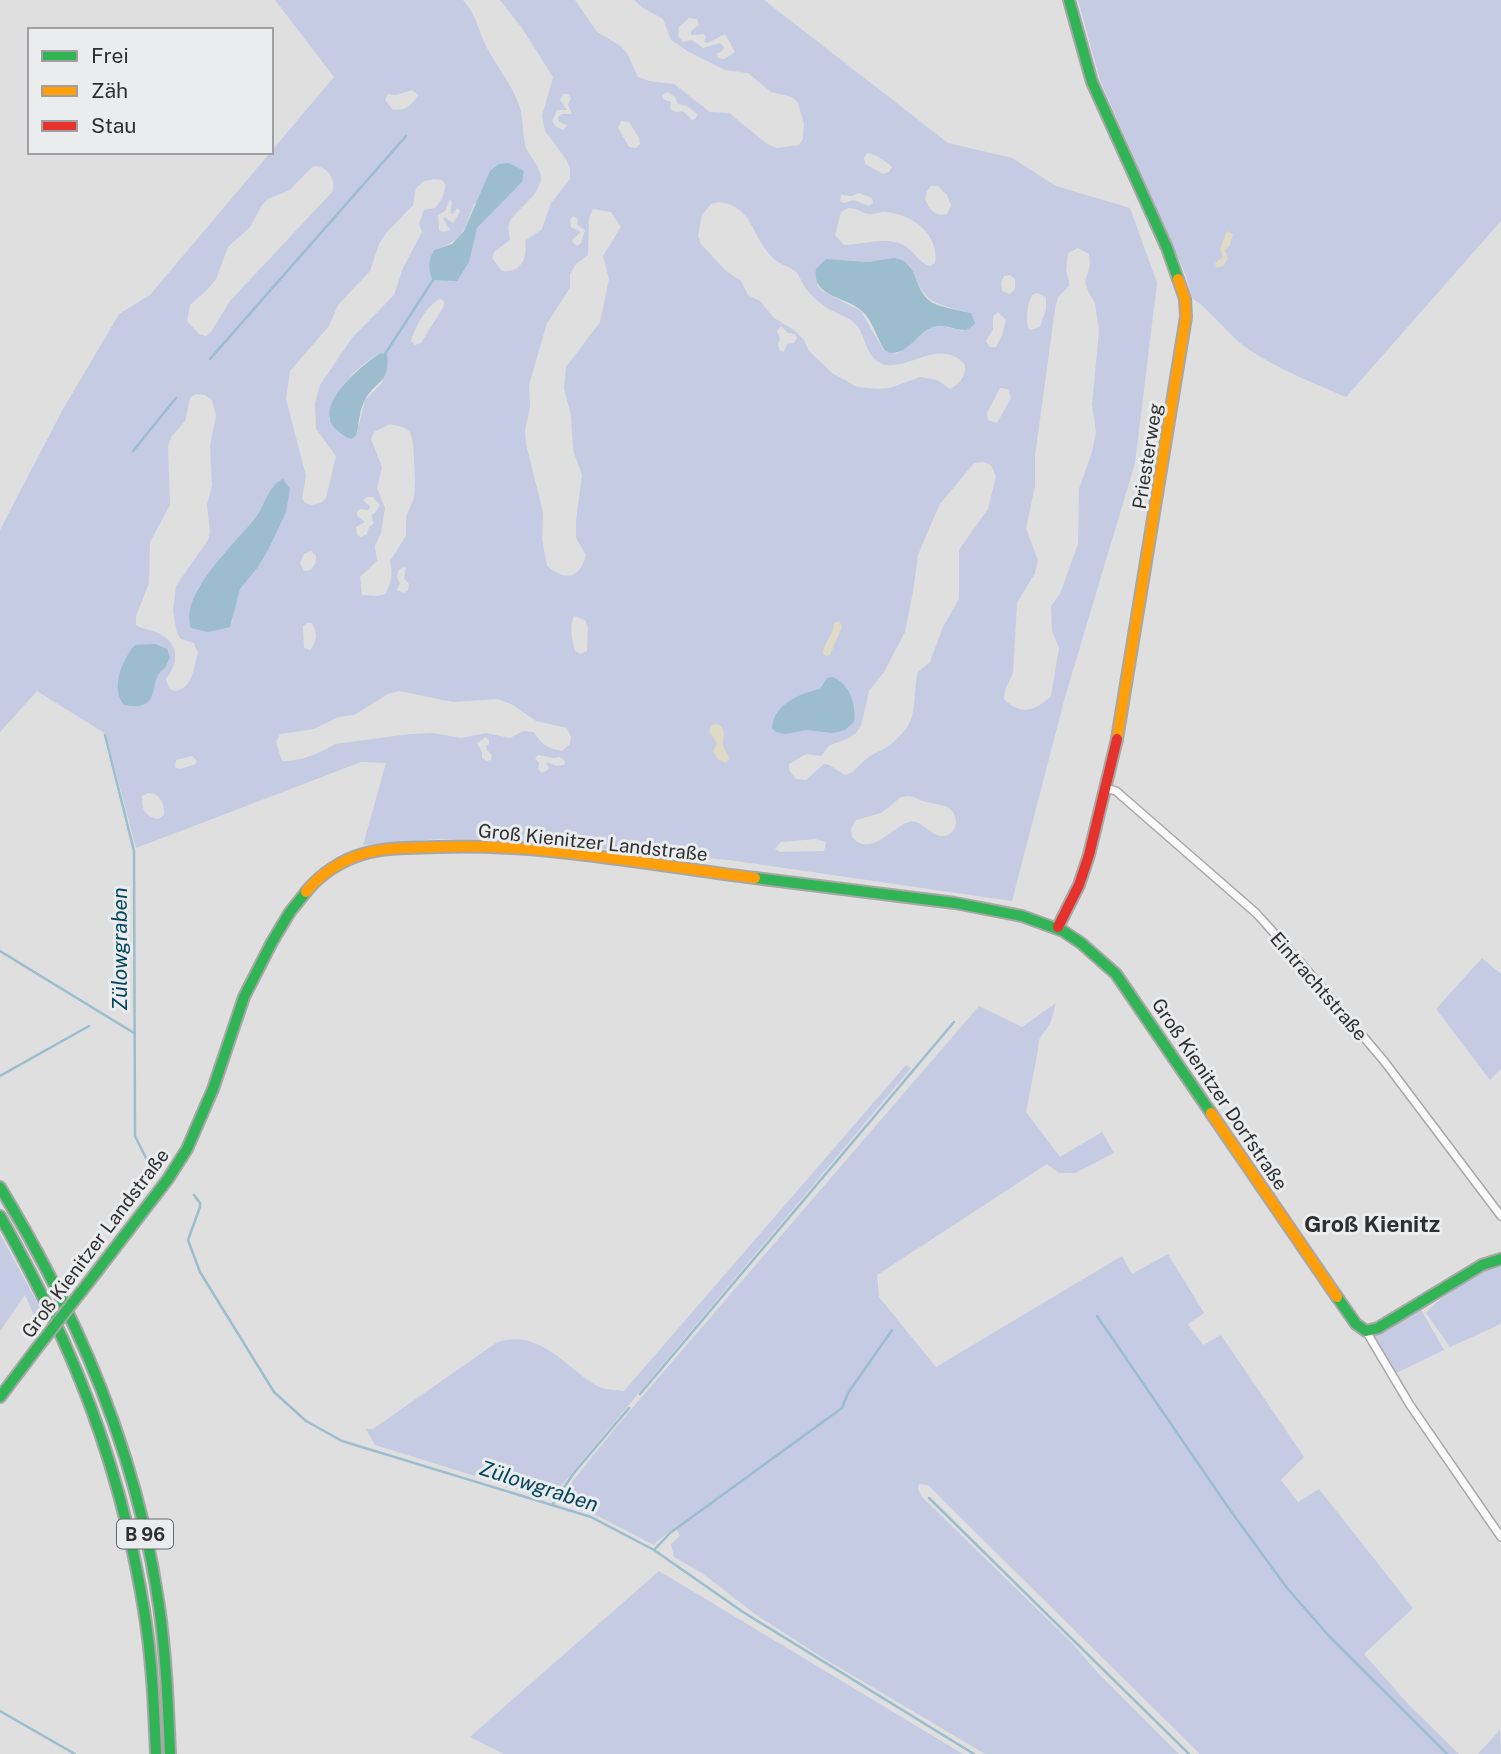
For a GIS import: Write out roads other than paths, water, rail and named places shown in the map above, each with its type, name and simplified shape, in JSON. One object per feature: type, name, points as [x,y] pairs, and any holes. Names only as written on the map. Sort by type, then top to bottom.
[{"type":"main road","name":"Priesterweg","points":[[1058,927],[1079,885],[1122,719],[1186,317],[1185,299],[1167,248],[1092,82],[1069,0]]},
{"type":"main road","name":"Groß Kienitzer Landstraße","points":[[0,1397],[168,1179],[187,1149],[213,1089],[244,997],[272,942],[310,887],[324,874],[348,860],[365,853],[400,848],[518,848],[955,903],[1020,914]]},
{"type":"main road","name":"Groß Kienitzer Dorfstraße","points":[[1020,914],[1058,927],[1096,954],[1116,974],[1356,1324],[1366,1331]]},
{"type":"main road","name":"B 96","points":[[0,1187],[28,1232],[63,1299],[99,1381],[123,1448],[154,1572],[165,1653],[170,1754]]},
{"type":"main road","name":"B 96","points":[[0,1216],[53,1312],[85,1387],[109,1454],[126,1517],[146,1627],[154,1695],[156,1754]]},
{"type":"main road","points":[[1366,1331],[1378,1328],[1482,1265],[1501,1259]]},
{"type":"street","name":"Eintrachtstraße","points":[[1105,788],[1116,791],[1256,914],[1384,1060],[1501,1216]]},
{"type":"street","name":"Groß Kienitzer Dorfstraße","points":[[1366,1331],[1410,1405],[1501,1537]]},
{"type":"waterway","points":[[210,359],[406,136]]},
{"type":"waterway","points":[[385,354],[433,280]]},
{"type":"waterway","points":[[133,451],[176,398]]},
{"type":"waterway","name":"Zülowgraben","points":[[105,735],[134,851],[135,1136],[149,1164]]},
{"type":"waterway","points":[[0,951],[134,1033]]},
{"type":"waterway","points":[[640,1394],[954,1022]]},
{"type":"waterway","points":[[0,1076],[89,1026]]},
{"type":"waterway","name":"Zülowgraben","points":[[194,1195],[200,1207],[188,1240],[200,1272],[274,1392],[306,1421],[342,1441],[591,1517],[654,1550],[743,1612],[974,1754]]},
{"type":"waterway","points":[[1097,1316],[1287,1588],[1329,1636],[1447,1754]]},
{"type":"waterway","points":[[654,1550],[670,1533],[842,1408],[848,1393],[892,1330]]},
{"type":"waterway","points":[[553,1504],[573,1474],[629,1408]]},
{"type":"waterway","points":[[929,1498],[1189,1754]]},
{"type":"waterway","points":[[0,1711],[75,1754]]},
{"type":"district","name":"Groß Kienitz","points":[[1372,1223]]}]
